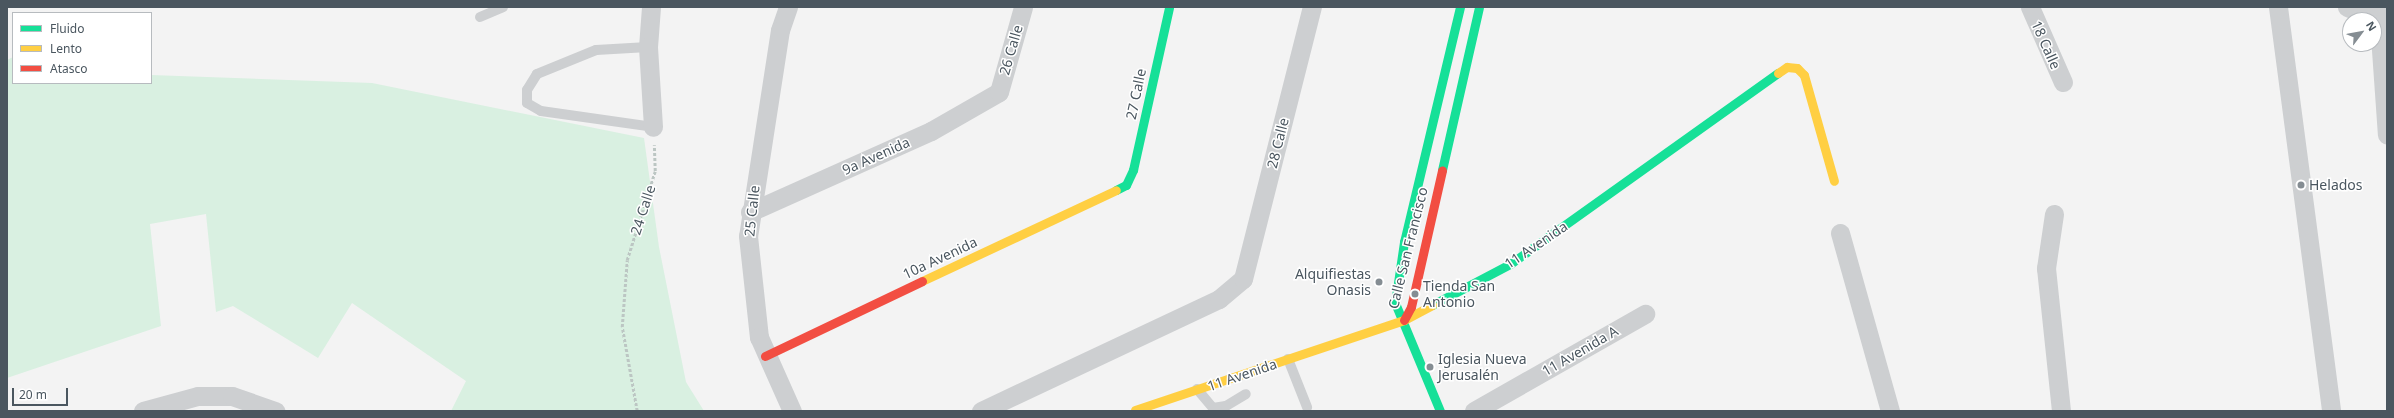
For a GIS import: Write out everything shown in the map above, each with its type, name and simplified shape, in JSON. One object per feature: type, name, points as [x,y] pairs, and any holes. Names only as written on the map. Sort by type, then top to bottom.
[{"type":"street","points":[[651,7],[648,47],[653,127]]},
{"type":"street","name":"25 Calle","points":[[788,7],[780,30],[750,212],[748,236],[759,337],[765,356],[792,411]]},
{"type":"street","name":"26 Calle","points":[[999,92],[1023,7]]},
{"type":"street","name":"27 Calle","points":[[1126,186],[1133,170],[1169,7]]},
{"type":"street","name":"28 Calle","points":[[982,411],[1219,299],[1243,279],[1312,7]]},
{"type":"street","name":"Calle San Francisco","points":[[1404,320],[1395,303],[1404,242],[1460,7]]},
{"type":"street","name":"Calle San Francisco","points":[[1404,320],[1411,307],[1479,7]]},
{"type":"street","name":"18 Calle","points":[[2030,7],[2063,82]]},
{"type":"street","points":[[2278,7],[2331,411]]},
{"type":"street","points":[[2347,7],[2374,12]]},
{"type":"street","points":[[2382,52],[2387,135]]},
{"type":"street","name":"11 Avenida","points":[[1135,410],[1404,320],[1510,264],[1787,68],[1796,68],[1804,75],[1834,180]]},
{"type":"street","name":"9a Avenida","points":[[750,212],[931,131],[999,92]]},
{"type":"street","name":"10a Avenida","points":[[765,356],[1126,186]]},
{"type":"street","points":[[2054,214],[2046,268],[2061,411]]},
{"type":"street","points":[[1840,233],[1890,411]]},
{"type":"street","name":"11 Avenida A","points":[[1474,411],[1645,314]]},
{"type":"street","points":[[1404,320],[1414,353],[1440,411]]},
{"type":"street","points":[[143,411],[198,396],[232,396],[274,411]]},
{"type":"lane","points":[[480,17],[503,7]]},
{"type":"lane","points":[[648,47],[596,50],[537,74],[527,90],[527,103],[541,111],[653,127]]},
{"type":"lane","points":[[1288,359],[1307,407]]},
{"type":"lane","points":[[1197,390],[1213,408],[1226,406],[1246,394]]},
{"type":"path","name":"24 Calle","points":[[637,411],[622,327],[627,260],[655,171],[653,127]]},
{"type":"green space","points":[[12,58],[12,84],[152,84],[152,75],[372,83],[644,138],[659,247],[686,382],[704,411],[451,411],[466,381],[352,303],[318,358],[233,306],[216,312],[206,214],[150,224],[161,326],[7,378],[7,60]]},
{"type":"traffic: fast","points":[[1116,190],[1126,185],[1133,170],[1169,7]]},
{"type":"traffic: fast","points":[[1440,411],[1395,303],[1404,242],[1460,7]]},
{"type":"traffic: fast","points":[[1442,170],[1479,7]]},
{"type":"traffic: fast","points":[[1432,305],[1510,264],[1778,73]]},
{"type":"traffic: slow","points":[[1778,73],[1787,67],[1797,68],[1804,75],[1834,181]]},
{"type":"traffic: slow","points":[[922,281],[1116,190]]},
{"type":"traffic: slow","points":[[1135,410],[1404,320],[1432,305]]},
{"type":"traffic: jam","points":[[1404,320],[1411,307],[1442,170]]},
{"type":"traffic: jam","points":[[765,356],[922,281]]},
{"type":"place","name":"Helados","points":[[2301,185]]},
{"type":"place","name":"Alquifiestas Onasis","points":[[1379,282]]},
{"type":"place","name":"Tienda San Antonio","points":[[1415,294]]},
{"type":"place","name":"Iglesia Nueva Jerusalén","points":[[1430,367]]}]
